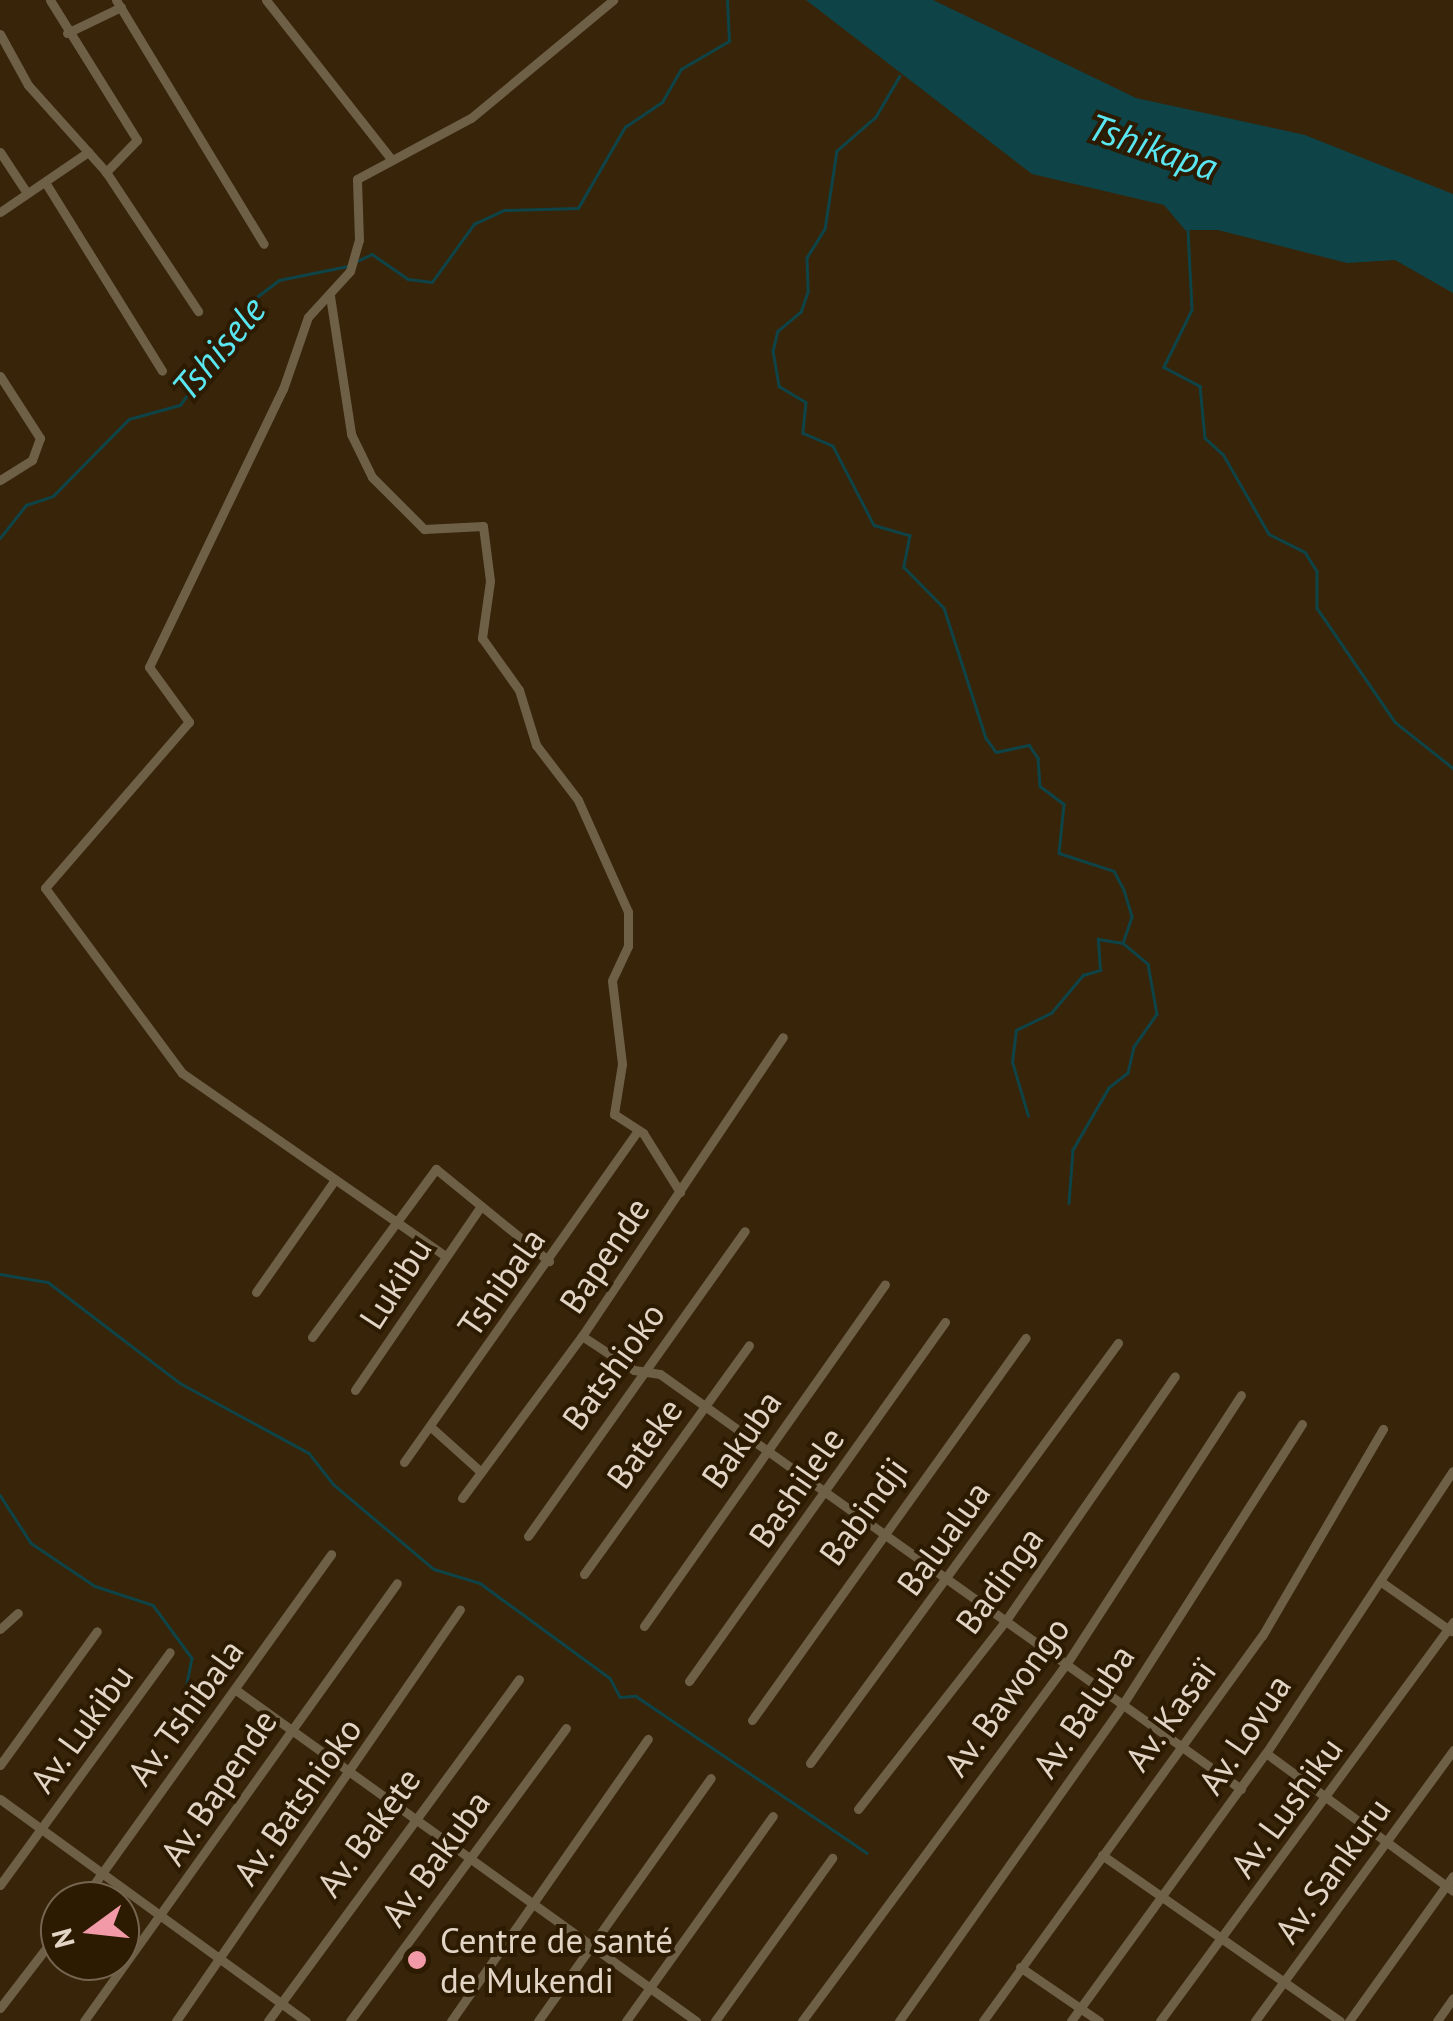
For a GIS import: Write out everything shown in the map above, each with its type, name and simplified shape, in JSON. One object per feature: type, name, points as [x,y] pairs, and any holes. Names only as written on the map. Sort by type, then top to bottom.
[{"type":"street","points":[[50,0],[138,140],[106,172]]},
{"type":"street","points":[[266,0],[391,159]]},
{"type":"street","points":[[444,1256],[165,1057],[112,970],[45,888],[189,722],[149,666],[282,389],[308,317],[350,271],[354,256],[355,183],[391,159],[470,118],[613,0]]},
{"type":"street","points":[[67,32],[118,3],[264,244]]},
{"type":"street","points":[[0,34],[28,85],[106,172],[198,311]]},
{"type":"street","points":[[0,152],[28,193]]},
{"type":"street","points":[[0,212],[88,152]]},
{"type":"street","points":[[44,182],[162,371]]},
{"type":"street","points":[[330,296],[357,452],[424,528],[484,526],[490,581],[482,638],[519,690],[544,758],[578,800],[625,903],[628,946],[612,980],[622,1064],[614,1114],[638,1130],[680,1192]]},
{"type":"street","points":[[0,376],[40,438],[32,460],[1,478]]},
{"type":"street","name":"Bapende","points":[[462,1498],[582,1336],[783,1037]]},
{"type":"street","name":"Tshibala","points":[[404,1462],[549,1262],[638,1130]]},
{"type":"street","points":[[312,1336],[393,1222],[440,1168],[549,1262]]},
{"type":"street","points":[[256,1292],[334,1181]]},
{"type":"street","name":"Lukibu","points":[[354,1390],[482,1206]]},
{"type":"street","name":"Batshioko","points":[[528,1536],[745,1232]]},
{"type":"street","name":"Bakuba","points":[[644,1626],[885,1284]]},
{"type":"street","name":"Bashilele","points":[[689,1681],[945,1322]]},
{"type":"street","points":[[582,1336],[634,1370],[645,1368],[704,1405],[1064,1666],[1242,1788]]},
{"type":"street","name":"Babindji","points":[[752,1720],[880,1532],[1025,1338]]},
{"type":"street","name":"Balualua","points":[[810,1762],[1118,1343]]},
{"type":"street","name":"Bateke","points":[[584,1574],[749,1345]]},
{"type":"street","name":"Badinga","points":[[858,1810],[1004,1623],[1174,1376]]},
{"type":"street","name":"Av. Bawongo","points":[[802,2021],[1064,1666],[1241,1394]]},
{"type":"street","name":"Av. Baluba","points":[[899,2021],[1122,1707],[1302,1424]]},
{"type":"street","points":[[432,1428],[481,1472]]},
{"type":"street","name":"Av. Kasaï","points":[[983,2021],[1262,1636],[1384,1429]]},
{"type":"street","name":"Av. Lovua","points":[[1071,2021],[1242,1788],[1453,1471]]},
{"type":"street","name":"Av. Tshibala","points":[[98,1881],[331,1554]]},
{"type":"street","points":[[1380,1581],[1452,1628]]},
{"type":"street","name":"Av. Bapende","points":[[84,2021],[164,1916],[290,1729],[397,1583]]},
{"type":"street","name":"Av. Batshioko","points":[[176,2021],[350,1775],[460,1610]]},
{"type":"street","points":[[0,1629],[18,1613]]},
{"type":"street","name":"Av. Lushiku","points":[[1160,2021],[1452,1628]]},
{"type":"street","points":[[0,1764],[97,1631]]},
{"type":"street","name":"Av. Lukibu","points":[[0,1885],[170,1652]]},
{"type":"street","name":"Av. Bakete","points":[[268,2021],[411,1816],[519,1679]]},
{"type":"street","points":[[236,1690],[696,2021]]},
{"type":"street","name":"Av. Bakuba","points":[[350,2021],[566,1728]]},
{"type":"street","points":[[451,2021],[648,1739]]},
{"type":"street","name":"Av. Sankuru","points":[[1255,2021],[1281,1983],[1315,1948],[1386,1839],[1453,1750]]},
{"type":"street","points":[[1266,1753],[1449,1889]]},
{"type":"street","points":[[538,2021],[711,1778]]},
{"type":"street","points":[[0,1798],[306,2021]]},
{"type":"street","points":[[626,2021],[773,1816]]},
{"type":"street","points":[[1102,1855],[1340,2021]]},
{"type":"street","points":[[715,2021],[832,1858]]},
{"type":"street","points":[[1349,2021],[1449,1889],[1453,1876]]},
{"type":"street","points":[[0,2008],[40,1956]]},
{"type":"street","points":[[1020,1967],[1100,2021]]},
{"type":"street","points":[[1437,2021],[1453,1998]]},
{"type":"water","name":"Tshikapa","points":[[806,0],[933,0],[1136,98],[1305,135],[1453,194],[1453,293],[1395,260],[1347,263],[1218,230],[1185,230],[1164,205],[1032,174]]},
{"type":"waterway","name":"Tshisele","points":[[355,262],[372,254],[408,279],[432,282],[474,224],[504,210],[578,208],[625,127],[662,102],[681,69],[729,41],[727,0]]},
{"type":"waterway","points":[[900,76],[876,117],[837,151],[825,229],[807,258],[808,292],[801,312],[778,331],[773,351],[779,386],[806,402],[803,433],[833,446],[874,525],[910,535],[904,567],[944,608],[986,738],[996,752],[1029,745],[1038,758],[1040,786],[1064,804],[1059,853],[1114,871],[1124,890],[1132,917],[1123,943],[1148,964],[1157,1014],[1134,1047],[1128,1073],[1109,1088],[1073,1150],[1069,1203]]},
{"type":"waterway","points":[[1188,230],[1192,310],[1164,367],[1200,386],[1205,438],[1223,454],[1269,534],[1305,552],[1317,571],[1317,608],[1395,722],[1453,768]]},
{"type":"waterway","name":"Tshisele","points":[[0,538],[26,505],[53,496],[129,419],[180,405],[258,296],[279,280],[348,266]]},
{"type":"waterway","points":[[1028,1116],[1012,1062],[1016,1030],[1051,1013],[1083,975],[1100,970],[1098,939],[1123,943]]},
{"type":"waterway","points":[[0,1274],[48,1282],[180,1383],[309,1453],[333,1484],[434,1569],[480,1583],[610,1678],[620,1697],[636,1696],[867,1853]]},
{"type":"waterway","name":"Tshisele","points":[[0,1495],[31,1543],[95,1586],[153,1605],[192,1658],[186,1689]]},
{"type":"place","name":"Centre de santé de Mukendi","points":[[417,1960]]}]
